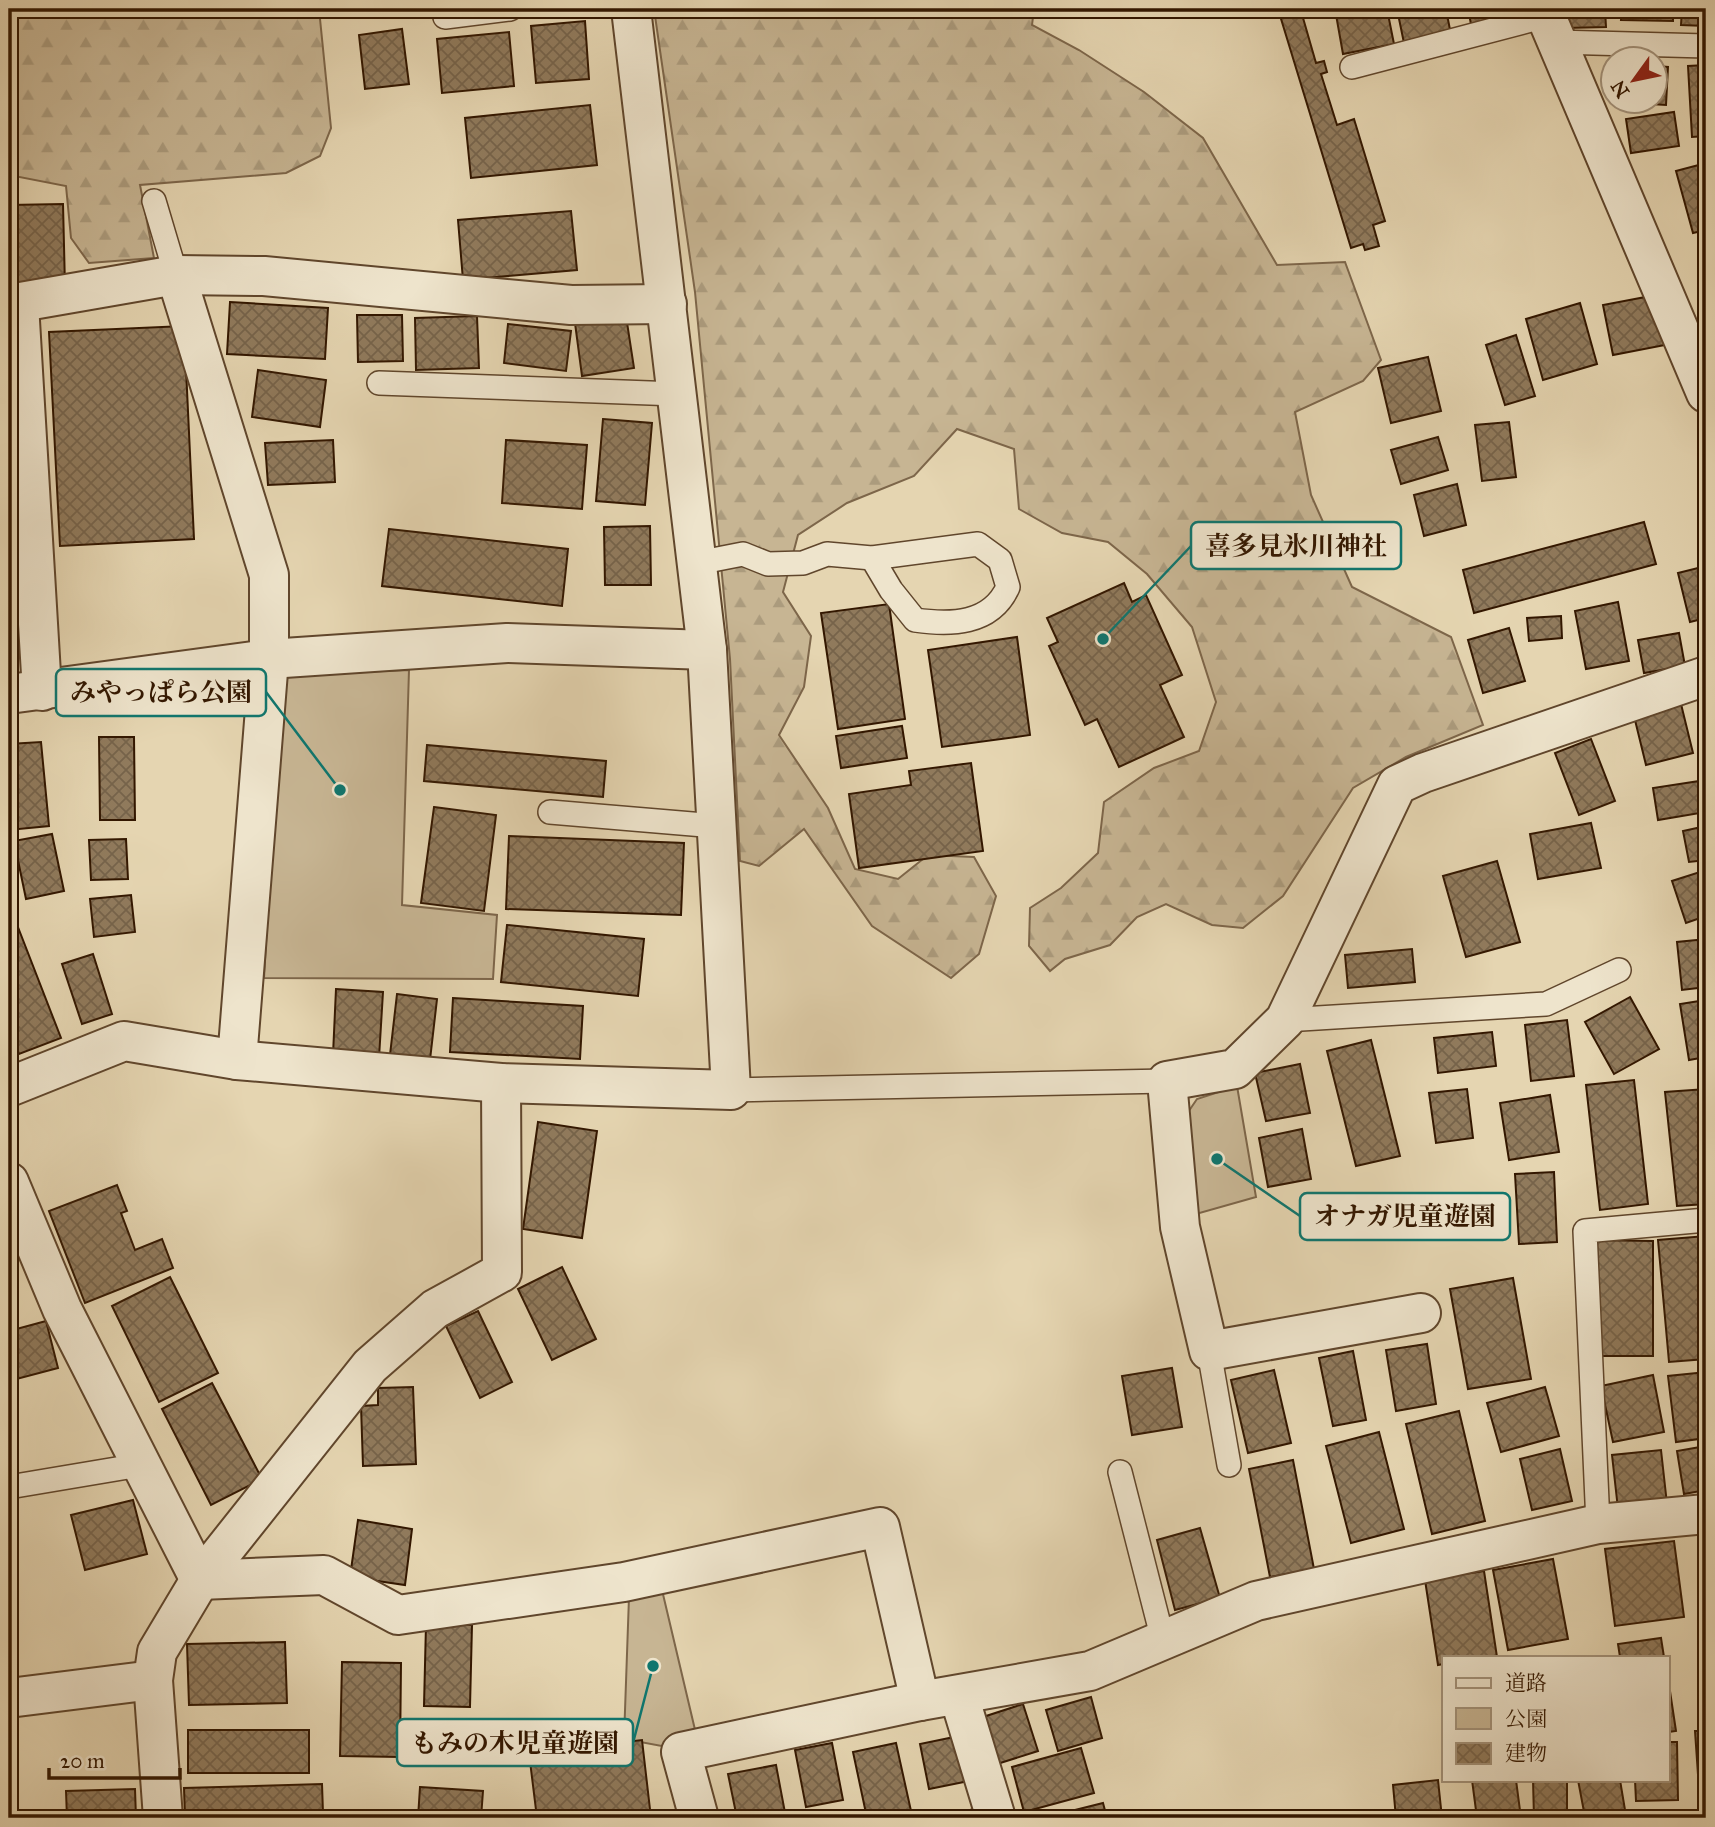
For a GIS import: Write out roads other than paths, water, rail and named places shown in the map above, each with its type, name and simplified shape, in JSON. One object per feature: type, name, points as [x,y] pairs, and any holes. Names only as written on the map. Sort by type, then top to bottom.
[{"type":"street","points":[[9,1087],[124,1041],[237,1060],[501,1083],[731,1090],[707,650],[631,9]]},
{"type":"street","points":[[1548,22],[1706,393]]},
{"type":"street","points":[[667,304],[571,305],[264,276],[176,275],[14,304],[25,692],[270,659],[508,643],[707,650]]},
{"type":"street","points":[[176,275],[269,575],[270,659],[237,1060]]},
{"type":"street","points":[[1421,1312],[1209,1351],[1180,1227],[1167,1081],[1235,1069],[1285,1020],[1397,785],[1423,773],[1706,676]]},
{"type":"street","points":[[163,1818],[153,1680],[157,1652],[200,1580],[370,1366],[435,1308],[502,1272],[501,1083]]},
{"type":"street","points":[[9,1182],[62,1309],[200,1580]]},
{"type":"street","points":[[699,1818],[681,1752],[920,1701],[1090,1671],[1256,1601],[1598,1524],[1706,1514]]},
{"type":"street","points":[[200,1580],[324,1575],[398,1615],[624,1582],[880,1527],[920,1701]]},
{"type":"street","points":[[9,1698],[153,1680]]},
{"type":"street","points":[[959,1696],[996,1818]]},
{"type":"lane","points":[[445,17],[510,9]]},
{"type":"lane","points":[[1352,67],[1548,22],[1706,46]]},
{"type":"lane","points":[[154,201],[176,275]]},
{"type":"lane","points":[[379,383],[677,394]]},
{"type":"lane","points":[[697,563],[743,554],[768,564],[803,563],[827,554],[872,558],[978,544],[1000,560],[1008,587],[1003,598],[979,616],[950,625],[915,620],[891,590],[872,558]]},
{"type":"lane","points":[[550,812],[716,826]]},
{"type":"lane","points":[[1285,1020],[1546,1004],[1619,970]]},
{"type":"lane","points":[[731,1090],[1167,1081]]},
{"type":"lane","points":[[1598,1524],[1585,1231],[1706,1220]]},
{"type":"lane","points":[[1209,1351],[1229,1465]]},
{"type":"lane","points":[[9,1487],[140,1465]]},
{"type":"lane","points":[[1120,1472],[1163,1640]]},
{"type":"place","name":"喜多見氷川神社","points":[[1103,639]]},
{"type":"place","name":"みやっぱら公園","points":[[340,790]]},
{"type":"place","name":"オナガ児童遊園","points":[[1217,1159]]},
{"type":"place","name":"もみの木児童遊園","points":[[653,1666]]}]
